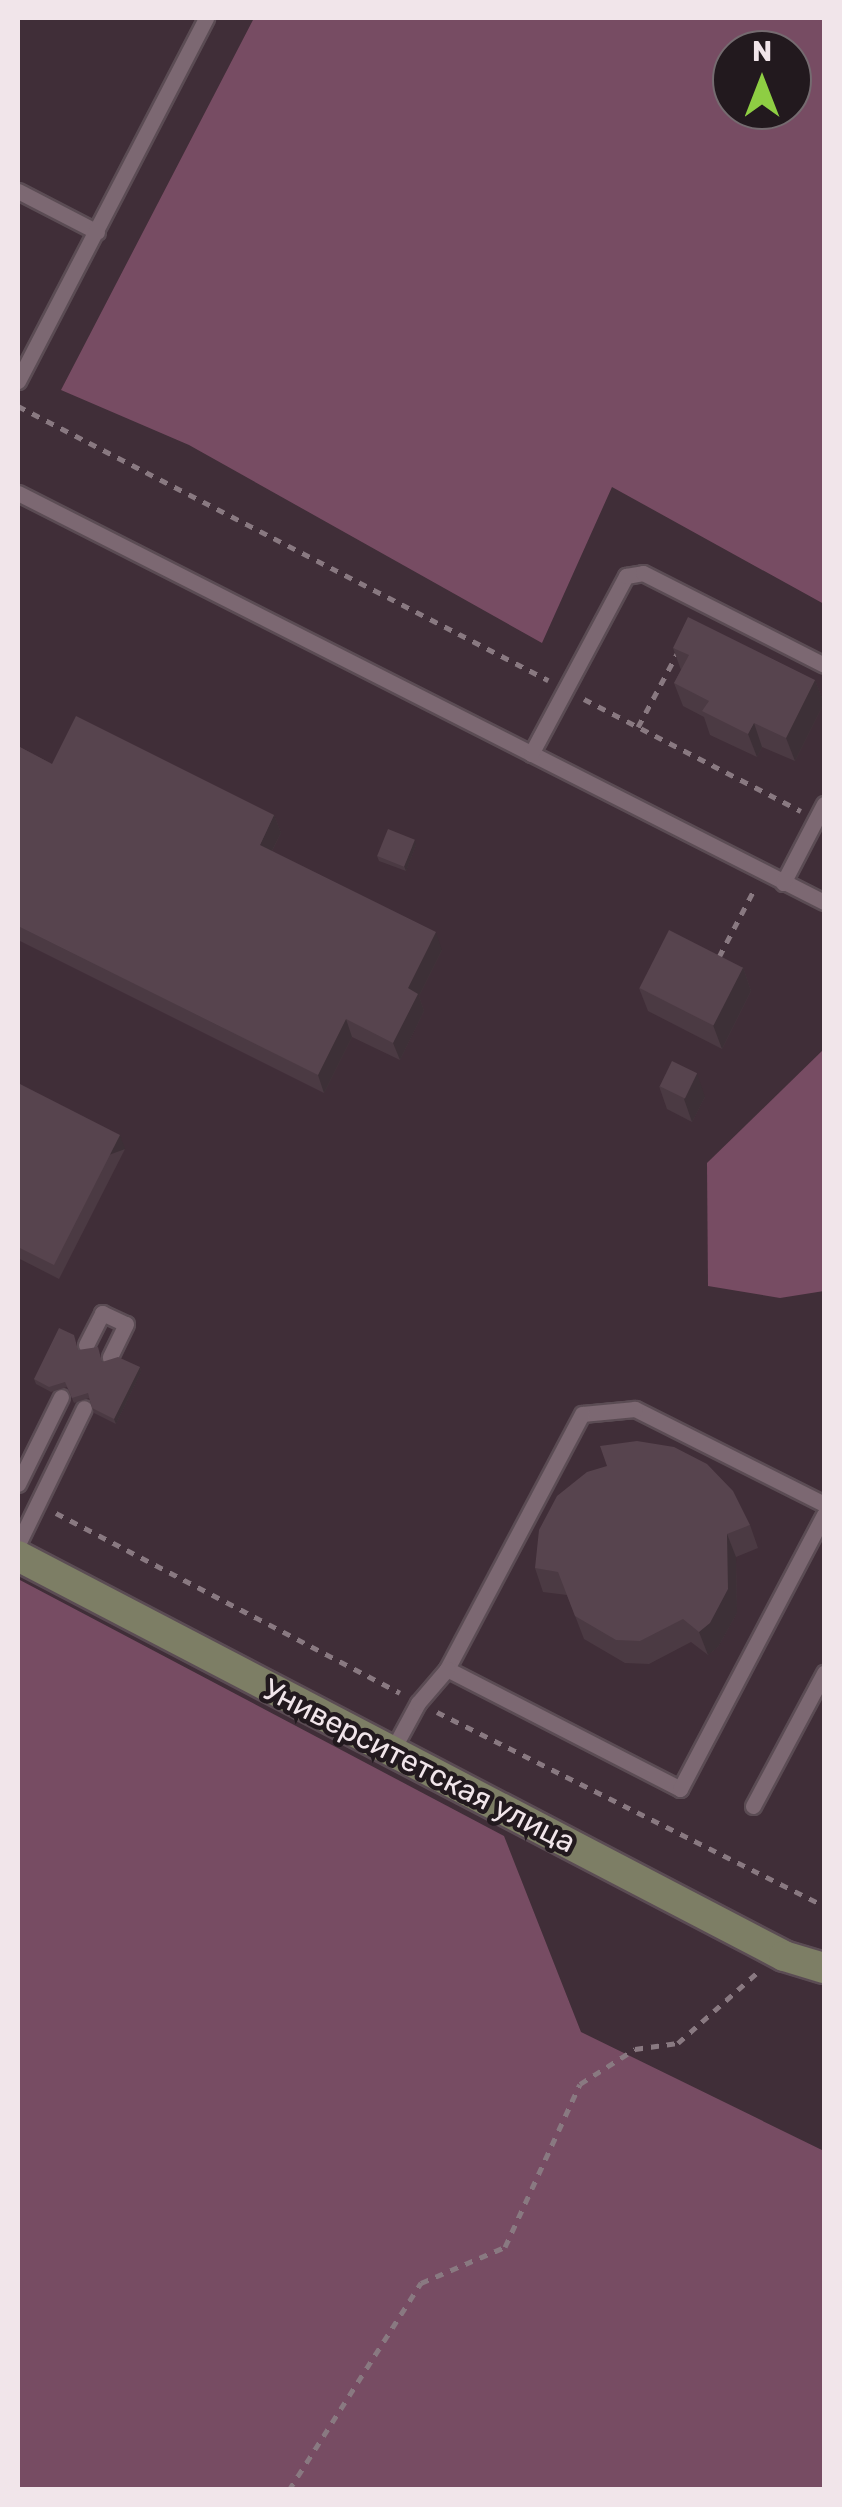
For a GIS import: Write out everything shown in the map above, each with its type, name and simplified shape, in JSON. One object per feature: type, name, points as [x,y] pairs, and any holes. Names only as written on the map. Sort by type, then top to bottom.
[{"type":"street","name":"Университетская улица","points":[[18,1556],[784,1956],[824,1968]]},
{"type":"lane","points":[[18,381],[206,18]]},
{"type":"lane","points":[[18,191],[97,232]]},
{"type":"lane","points":[[18,493],[824,902]]},
{"type":"lane","points":[[531,754],[626,576],[643,572],[824,665]]},
{"type":"lane","points":[[783,882],[821,812]]},
{"type":"lane","points":[[86,1345],[102,1313],[126,1324],[110,1356]]},
{"type":"lane","points":[[18,1484],[61,1397]]},
{"type":"lane","points":[[18,1544],[84,1408]]},
{"type":"lane","points":[[392,1751],[418,1702],[447,1669],[582,1414],[634,1409],[824,1504]]},
{"type":"lane","points":[[447,1669],[680,1790],[824,1515]]},
{"type":"lane","points":[[753,1806],[824,1673]]},
{"type":"path","points":[[18,406],[638,727],[821,812]]},
{"type":"path","points":[[638,727],[704,604]]},
{"type":"path","points":[[289,2490],[421,2283],[505,2247],[580,2084],[635,2049],[678,2043],[736,1986],[784,1956]]},
{"type":"shaded area","points":[[254,18],[824,18],[824,604],[612,487],[542,643],[189,445],[61,390]]},
{"type":"shaded area","points":[[824,1049],[824,1291],[780,1298],[708,1286],[707,1163]]},
{"type":"shaded area","points":[[18,1579],[504,1836],[581,2032],[824,2151],[824,2489],[18,2489]]},
{"type":"building","points":[[688,617],[815,680],[786,738],[754,723],[748,734],[702,711],[709,701],[674,683],[689,655],[673,648]]},
{"type":"building","points":[[76,716],[274,815],[260,845],[436,932],[408,988],[418,994],[393,1043],[346,1019],[318,1075],[18,926],[18,746],[52,764]]},
{"type":"building","points":[[388,829],[415,840],[404,867],[377,856]]},
{"type":"building","points":[[669,930],[743,968],[713,1026],[639,988]]},
{"type":"building","points":[[672,1061],[697,1073],[685,1098],[660,1086]]},
{"type":"building","points":[[18,1083],[120,1135],[54,1265],[18,1247]]},
{"type":"building","points":[[59,1328],[74,1335],[78,1350],[98,1347],[102,1362],[118,1357],[140,1367],[114,1419],[92,1408],[88,1393],[72,1398],[65,1382],[49,1387],[34,1379]]},
{"type":"building","points":[[637,1441],[674,1447],[707,1464],[733,1491],[750,1525],[727,1534],[728,1589],[710,1623],[699,1632],[683,1619],[640,1641],[616,1640],[575,1616],[558,1572],[535,1568],[539,1530],[557,1496],[587,1472],[607,1466],[600,1446]]}]
